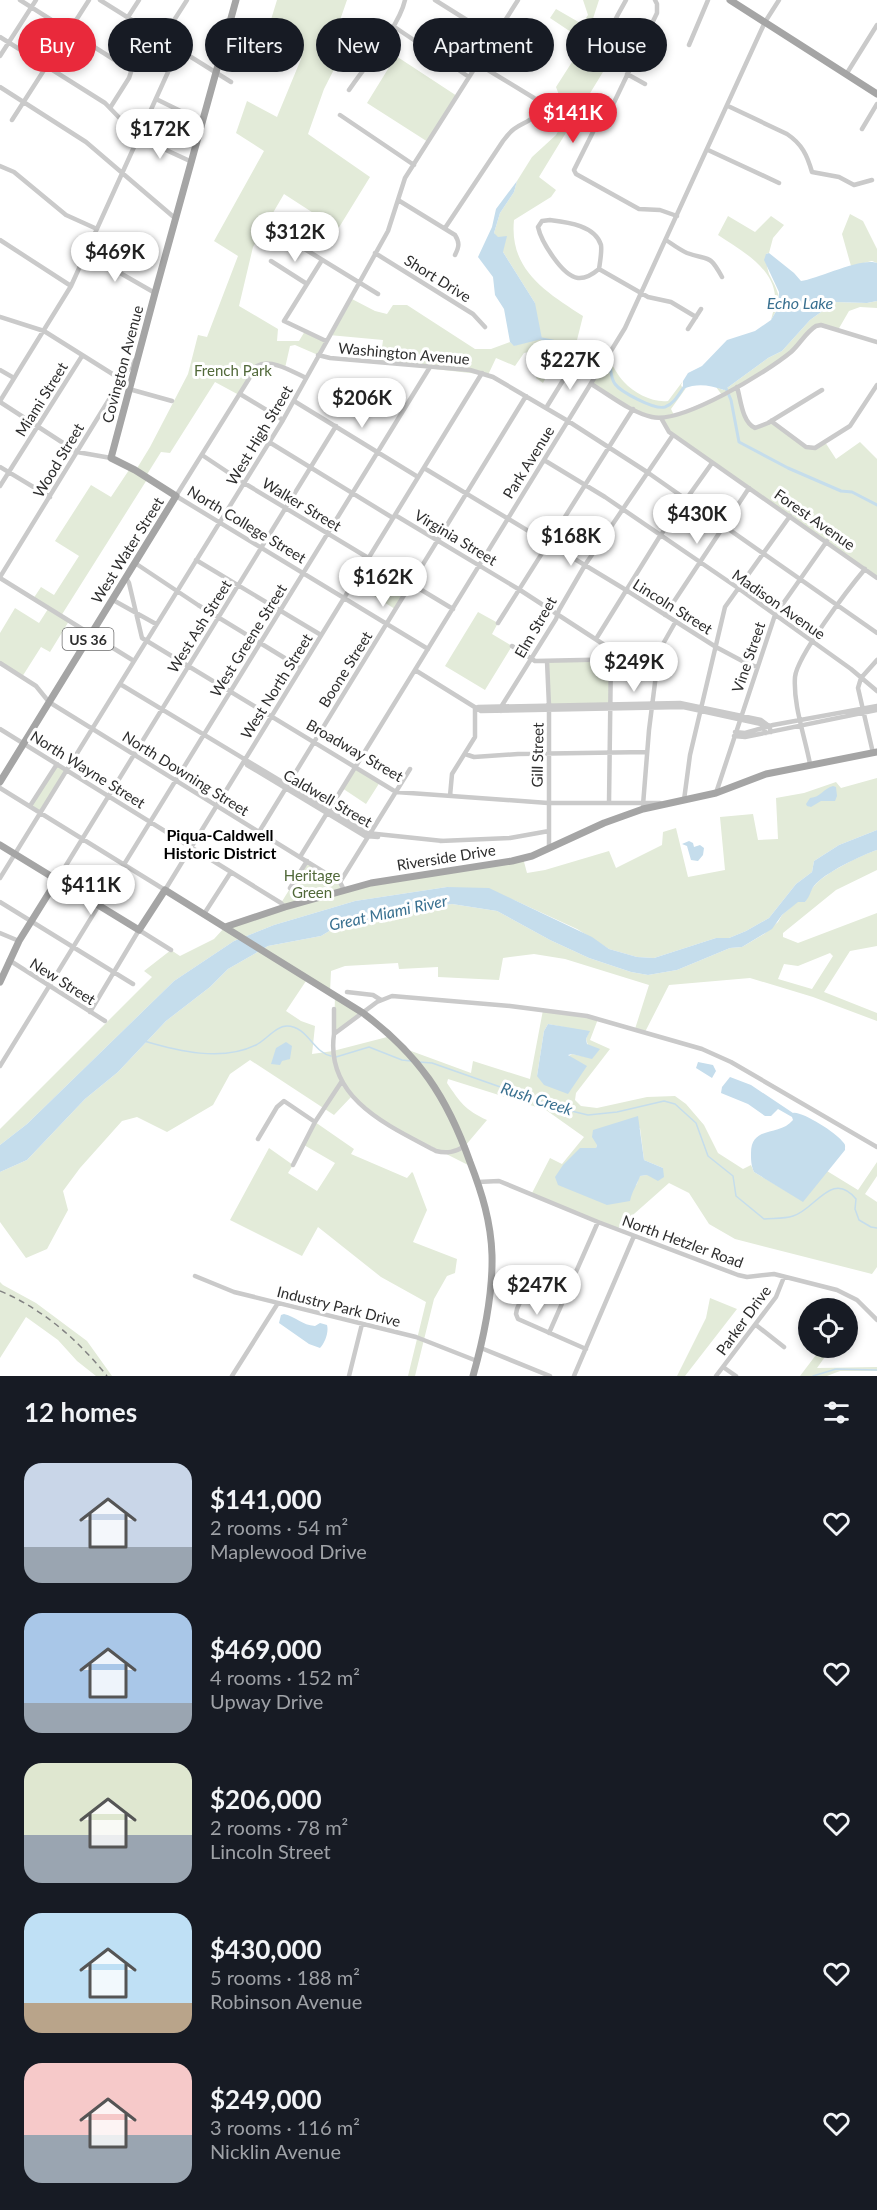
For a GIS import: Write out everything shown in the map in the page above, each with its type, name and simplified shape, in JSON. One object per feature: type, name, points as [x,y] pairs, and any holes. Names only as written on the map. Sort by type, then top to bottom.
[{"type":"main road","name":"Covington Avenue","points":[[111,458],[236,0]]},
{"type":"main road","points":[[732,0],[877,94]]},
{"type":"main road","name":"North College Street","points":[[111,458],[118,460],[176,496]]},
{"type":"main road","name":"West Water Street","points":[[0,782],[176,496]]},
{"type":"main road","points":[[684,800],[716,793],[761,775],[875,752]]},
{"type":"main road","name":"Riverside Drive","points":[[225,927],[285,907],[371,883],[512,861],[549,849],[643,806],[684,800]]},
{"type":"main road","points":[[0,845],[139,930],[165,890],[363,1013],[403,1048],[449,1109],[478,1182],[489,1223],[492,1255],[489,1302],[481,1348],[473,1376]]},
{"type":"main road","points":[[0,982],[19,941],[57,880]]},
{"type":"street","points":[[21,0],[50,18]]},
{"type":"street","points":[[0,56],[36,0]]},
{"type":"street","points":[[78,18],[89,0]]},
{"type":"street","points":[[100,0],[128,17],[139,0]]},
{"type":"street","points":[[175,18],[187,0]]},
{"type":"street","points":[[398,18],[405,0]]},
{"type":"street","points":[[435,0],[463,18]]},
{"type":"street","name":"West High Street","points":[[507,18],[518,0]]},
{"type":"street","points":[[617,18],[626,0]]},
{"type":"street","points":[[655,0],[657,13],[655,18]]},
{"type":"street","points":[[689,45],[708,0]]},
{"type":"street","name":"Park Avenue","points":[[300,857],[625,328],[765,22],[779,0]]},
{"type":"street","points":[[847,73],[877,25]]},
{"type":"street","points":[[401,32],[469,77]]},
{"type":"street","points":[[0,37],[18,48]]},
{"type":"street","points":[[96,47],[126,66],[131,72],[110,108]]},
{"type":"street","points":[[193,59],[231,82]]},
{"type":"street","points":[[12,120],[43,72]]},
{"type":"street","points":[[56,72],[110,108],[138,138],[192,162]]},
{"type":"street","points":[[111,458],[77,452],[0,402],[71,286],[168,72]]},
{"type":"street","points":[[349,90],[362,72]]},
{"type":"street","name":"West High Street","points":[[0,878],[283,420],[394,219],[405,178],[472,72]]},
{"type":"street","points":[[445,228],[503,141],[513,130],[531,122],[538,114],[540,106],[534,98],[491,72]]},
{"type":"street","points":[[645,84],[627,74],[607,117],[594,130],[574,170],[576,174],[639,209],[660,210],[677,216]]},
{"type":"street","points":[[0,87],[86,142],[176,219]]},
{"type":"street","points":[[156,99],[203,122]]},
{"type":"street","points":[[862,129],[877,104]]},
{"type":"street","points":[[728,106],[796,140],[807,156],[812,172],[839,177],[854,185],[872,180]]},
{"type":"street","points":[[340,115],[414,165]]},
{"type":"street","points":[[708,150],[779,183]]},
{"type":"street","points":[[0,166],[14,172],[66,215],[97,229]]},
{"type":"street","points":[[398,200],[455,235],[459,240],[459,247],[454,255]]},
{"type":"street","points":[[550,220],[587,229],[600,244],[599,269],[586,277],[574,277],[563,268],[546,247],[537,227],[543,221],[550,220]]},
{"type":"street","points":[[0,240],[71,286]]},
{"type":"street","points":[[666,240],[688,253],[701,255],[709,260],[715,264],[722,277]]},
{"type":"street","points":[[303,248],[378,294]]},
{"type":"street","points":[[87,254],[155,292]]},
{"type":"street","name":"Short Drive","points":[[375,254],[473,314],[484,327]]},
{"type":"street","points":[[322,260],[284,321],[326,341]]},
{"type":"street","points":[[271,261],[307,284]]},
{"type":"street","points":[[599,269],[648,297],[671,302],[696,317]]},
{"type":"street","points":[[688,329],[701,309]]},
{"type":"street","points":[[0,316],[44,331],[130,387],[172,401]]},
{"type":"street","points":[[591,384],[645,415],[661,418],[674,415],[731,391],[790,352],[816,326],[821,325],[877,342]]},
{"type":"street","name":"Washington Avenue","points":[[318,355],[482,373],[526,396],[608,446],[877,633]]},
{"type":"street","name":"Miami Street","points":[[0,486],[82,356]]},
{"type":"street","name":"Wood Street","points":[[0,577],[138,356]]},
{"type":"street","points":[[546,408],[575,361]]},
{"type":"street","name":"West Water Street","points":[[176,496],[260,364],[266,363],[285,368],[306,378]]},
{"type":"street","name":"West Greene Street","points":[[0,1066],[2,1057],[99,906],[430,367]]},
{"type":"street","points":[[0,370],[14,378]]},
{"type":"street","name":"West North Street","points":[[165,890],[482,373]]},
{"type":"street","points":[[770,422],[811,449],[815,448],[850,426],[877,385]]},
{"type":"street","points":[[737,387],[748,424],[755,428],[770,422],[822,390]]},
{"type":"street","points":[[240,394],[283,420]]},
{"type":"street","name":"Boone Street","points":[[259,832],[526,396]]},
{"type":"street","points":[[294,401],[418,477]]},
{"type":"street","points":[[498,623],[633,409]]},
{"type":"street","name":"Forest Avenue","points":[[661,418],[666,429],[673,435],[877,578]]},
{"type":"street","name":"West Ash Street","points":[[57,880],[336,426]]},
{"type":"street","name":"Elm Street","points":[[501,709],[585,566],[673,435]]},
{"type":"street","name":"Virginia Street","points":[[269,442],[352,493],[479,565],[626,659]]},
{"type":"street","name":"Walker Street","points":[[202,455],[244,483],[453,609]]},
{"type":"street","name":"Madison Avenue","points":[[544,460],[622,509],[698,563],[738,588],[877,691]]},
{"type":"street","points":[[596,639],[660,536],[712,463]]},
{"type":"street","points":[[0,467],[50,497]]},
{"type":"street","name":"Lincoln Street","points":[[424,468],[716,646],[757,667]]},
{"type":"street","points":[[665,615],[749,488]]},
{"type":"street","name":"North College Street","points":[[176,496],[428,649]]},
{"type":"street","points":[[684,800],[690,755],[725,607],[789,516]]},
{"type":"street","name":"Vine Street","points":[[716,793],[775,615],[827,541]]},
{"type":"street","points":[[196,560],[321,635]]},
{"type":"street","points":[[135,563],[218,618],[301,668]]},
{"type":"street","points":[[810,764],[796,698],[796,670],[812,642],[865,569]]},
{"type":"street","points":[[0,577],[134,661]]},
{"type":"street","points":[[126,578],[142,638],[147,640]]},
{"type":"street","points":[[113,600],[156,624]]},
{"type":"street","points":[[643,806],[658,658],[662,645],[676,621]]},
{"type":"street","name":"Broadway Street","points":[[147,640],[396,792],[548,803],[609,803],[643,806]]},
{"type":"street","points":[[512,646],[531,659],[547,661],[674,658]]},
{"type":"street","points":[[609,648],[611,659],[609,803]]},
{"type":"street","points":[[875,752],[858,688],[861,678],[877,660]]},
{"type":"street","name":"Gill Street","points":[[547,661],[549,849]]},
{"type":"street","name":"North Downing Street","points":[[0,663],[36,686],[49,702],[340,882]]},
{"type":"street","points":[[415,670],[476,708],[652,706],[680,703],[761,724],[768,730]]},
{"type":"street","name":"Caldwell Street","points":[[120,684],[245,760],[247,765],[370,835],[443,841],[510,838],[549,831]]},
{"type":"street","points":[[863,711],[877,706]]},
{"type":"street","points":[[450,796],[452,774],[475,737],[476,708]]},
{"type":"street","points":[[735,734],[745,737],[802,723],[877,710]]},
{"type":"street","name":"North Wayne Street","points":[[0,729],[192,846],[285,907]]},
{"type":"street","points":[[465,754],[474,757],[647,752]]},
{"type":"street","points":[[30,806],[57,764]]},
{"type":"street","points":[[344,890],[340,882],[410,769]]},
{"type":"street","points":[[0,788],[165,890]]},
{"type":"street","points":[[290,888],[306,861]]},
{"type":"street","points":[[204,914],[231,872]]},
{"type":"street","points":[[0,902],[133,984]]},
{"type":"street","points":[[90,1012],[139,930],[171,950]]},
{"type":"street","points":[[0,933],[19,941]]},
{"type":"street","name":"New Street","points":[[9,960],[105,1021]]},
{"type":"street","points":[[347,992],[373,995],[381,1000]]},
{"type":"street","points":[[334,1034],[381,1000],[392,996],[510,1006],[587,1016],[702,1049],[731,1062],[877,1148]]},
{"type":"street","points":[[334,1009],[333,1052],[336,1065],[342,1081],[363,1108],[377,1119],[444,1153],[465,1146]]},
{"type":"street","points":[[293,1166],[315,1122],[342,1081]]},
{"type":"street","points":[[258,1139],[277,1107],[284,1101],[315,1122]]},
{"type":"street","name":"North Hetzler Road","points":[[478,1182],[499,1180],[598,1222],[738,1275],[747,1277],[774,1274],[844,1292],[857,1300],[877,1320]]},
{"type":"street","points":[[549,1333],[598,1222]]},
{"type":"street","points":[[574,1376],[634,1236]]},
{"type":"street","points":[[531,1268],[531,1277],[516,1314],[523,1322],[586,1349]]},
{"type":"street","name":"Industry Park Drive","points":[[195,1276],[218,1287],[416,1337],[477,1360]]},
{"type":"street","name":"Parker Drive","points":[[716,1376],[756,1325],[781,1288],[784,1277]]},
{"type":"street","points":[[232,1376],[278,1303]]},
{"type":"street","points":[[349,1376],[362,1324]]},
{"type":"street","points":[[756,1325],[784,1347]]},
{"type":"street","points":[[481,1348],[550,1376]]},
{"type":"street","points":[[723,1367],[736,1376]]},
{"type":"green space","name":"French Park","points":[[277,0],[347,0],[341,18],[316,18],[316,72],[333,72],[308,134],[370,177],[338,229],[284,194],[253,247],[239,306],[278,329],[277,341],[299,341],[305,331],[326,341],[318,355],[295,345],[290,346],[285,368],[260,364],[239,395],[215,382],[170,453],[161,452],[146,476],[148,478],[61,616],[69,621],[50,652],[41,647],[22,677],[0,663],[0,633],[15,608],[39,623],[48,609],[33,599],[41,587],[54,595],[79,556],[55,541],[91,485],[111,497],[131,467],[136,470],[188,374],[198,335],[207,337],[238,256],[214,241],[264,151],[236,133],[247,101],[277,117],[296,72],[304,72],[304,18],[272,18]]},
{"type":"green space","points":[[583,0],[599,0],[593,18],[586,18],[588,15]]},
{"type":"green space","points":[[556,9],[572,18],[566,18],[566,29],[554,21],[554,18],[550,18]]},
{"type":"green space","points":[[401,59],[413,67],[413,72],[420,72],[457,96],[428,142],[367,103],[386,72],[401,72]]},
{"type":"green space","points":[[566,71],[603,72],[539,177],[556,190],[551,197],[514,220],[517,253],[533,278],[556,298],[583,316],[577,340],[609,355],[607,358],[619,376],[633,390],[650,399],[668,401],[683,381],[681,385],[683,389],[686,388],[671,409],[674,415],[722,395],[716,387],[723,390],[727,388],[768,358],[782,351],[810,320],[835,302],[877,301],[877,308],[860,307],[849,311],[838,330],[816,326],[790,353],[737,387],[746,419],[752,427],[771,421],[811,449],[825,442],[836,459],[860,442],[877,459],[877,578],[669,432],[661,418],[645,415],[591,384],[595,377],[575,361],[577,357],[560,349],[543,383],[536,378],[550,356],[539,350],[524,353],[515,366],[496,358],[488,375],[380,363],[383,340],[329,335],[350,298],[375,311],[387,314],[393,305],[407,305],[475,349],[491,349],[510,342],[515,346],[535,303],[503,252],[494,233],[500,213],[514,192],[517,181],[532,157],[556,135],[567,116],[556,87]]},
{"type":"green space","points":[[850,214],[863,221],[877,249],[877,263],[872,261],[851,266],[842,234]]},
{"type":"green space","points":[[728,216],[755,232],[771,216],[784,225],[773,238],[769,253],[766,254],[768,272],[779,297],[778,307],[771,320],[775,299],[773,286],[768,276],[754,260],[718,235]]},
{"type":"green space","points":[[368,558],[411,584],[395,609],[353,583]]},
{"type":"green space","points":[[478,612],[498,623],[492,634],[512,646],[485,690],[445,666]]},
{"type":"green space","points":[[611,659],[611,704],[549,706],[547,661]]},
{"type":"green space","points":[[57,764],[67,771],[41,813],[30,806]]},
{"type":"green space","points":[[355,767],[380,782],[366,804],[342,788]]},
{"type":"green space","name":"Heritage Green","points":[[877,778],[877,830],[839,845],[814,861],[812,872],[796,884],[769,918],[729,938],[716,938],[654,958],[637,957],[609,949],[577,929],[514,900],[447,887],[355,901],[274,925],[234,941],[174,981],[27,1124],[0,1145],[0,1129],[152,977],[144,971],[171,950],[180,956],[214,939],[225,927],[284,907],[281,903],[307,861],[340,882],[344,890],[523,858],[527,873],[609,851],[616,868],[662,845],[663,832],[676,828],[688,877],[725,870],[720,817],[753,814],[758,840],[778,839],[776,798],[804,793],[836,782],[841,788]]},
{"type":"green space","points":[[877,850],[877,870],[836,890],[783,933],[783,937],[798,943],[877,913],[877,946],[850,951],[824,992],[877,1013],[877,1021],[813,997],[750,978],[669,985],[645,1032],[635,1029],[649,985],[565,959],[534,954],[503,958],[499,980],[438,977],[438,967],[399,969],[398,963],[345,966],[331,971],[330,992],[308,978],[286,1011],[301,1021],[315,1026],[312,1054],[391,1036],[403,1048],[471,1073],[473,1061],[530,1079],[543,1010],[598,1019],[590,1040],[610,1049],[576,1093],[575,1100],[581,1106],[597,1108],[647,1097],[675,1096],[686,1104],[704,1125],[718,1153],[743,1169],[751,1165],[754,1172],[803,1201],[827,1171],[858,1190],[877,1162],[877,1176],[865,1194],[877,1202],[877,1267],[872,1274],[735,1239],[709,1224],[689,1193],[669,1183],[617,1229],[531,1195],[550,1158],[562,1164],[584,1137],[546,1110],[448,1079],[447,1083],[464,1105],[487,1120],[465,1146],[472,1167],[377,1119],[352,1096],[334,1115],[250,1060],[230,1074],[213,1105],[167,1132],[137,1117],[122,1121],[80,1168],[63,1191],[68,1210],[47,1249],[26,1258],[0,1222],[0,1172],[27,1160],[85,1099],[118,1072],[166,1021],[210,987],[228,969],[268,946],[321,936],[336,927],[401,912],[452,904],[497,911],[589,958],[631,972],[648,975],[677,970],[730,948],[742,947],[764,934],[798,901],[805,902],[820,880]],"holes":[[[830,953],[833,956],[812,989],[778,979],[784,964],[798,966]],[[548,1024],[589,1032],[586,1039],[592,1058],[572,1054],[537,1076],[544,1031]],[[640,1128],[644,1160],[663,1168],[639,1176],[633,1188],[580,1148],[596,1148],[597,1145]]]},
{"type":"green space","points":[[335,996],[363,1013],[334,1034]]},
{"type":"green space","points":[[315,1122],[354,1149],[351,1154],[407,1178],[412,1172],[427,1210],[413,1242],[457,1259],[455,1273],[447,1276],[434,1299],[415,1376],[408,1376],[426,1302],[381,1277],[318,1227],[302,1256],[230,1220],[269,1148],[293,1165],[288,1173],[317,1191],[335,1163],[304,1145]]},
{"type":"green space","points":[[0,1282],[36,1303],[87,1341],[112,1376],[96,1376],[77,1361],[58,1340],[26,1317],[0,1358]]},
{"type":"green space","points":[[710,1298],[737,1309],[685,1376],[677,1376],[706,1318]]},
{"type":"green space","points":[[814,1358],[824,1358],[817,1368],[877,1367],[877,1371],[840,1371],[827,1376],[800,1376]]},
{"type":"water","points":[[517,181],[514,192],[500,213],[494,233],[498,237],[507,236],[503,252],[535,303],[542,339],[514,346],[510,342],[504,309],[495,295],[493,277],[478,257],[492,227],[496,209]]},
{"type":"water","name":"Echo Lake","points":[[769,253],[801,281],[861,263],[877,263],[877,301],[835,302],[810,320],[782,351],[768,358],[724,390],[703,385],[683,389],[683,381],[688,373],[702,366],[727,340],[755,331],[771,320],[778,308],[779,292],[764,260],[766,254]]},
{"type":"water","points":[[833,786],[836,787],[835,801],[821,801],[811,807],[807,806],[810,798]]},
{"type":"water","name":"Great Miami River","points":[[877,830],[877,850],[834,870],[819,881],[805,902],[798,902],[782,915],[772,929],[742,947],[730,948],[677,970],[648,975],[631,972],[589,958],[497,911],[452,904],[401,912],[336,927],[321,936],[268,946],[228,969],[210,987],[166,1021],[118,1072],[85,1099],[27,1160],[0,1172],[0,1145],[27,1124],[174,981],[234,941],[274,925],[355,901],[447,887],[489,888],[592,937],[609,949],[637,957],[654,958],[716,938],[729,938],[769,918],[796,884],[812,872],[814,861],[839,845]]},
{"type":"water","points":[[689,841],[694,847],[700,845],[704,848],[703,855],[698,861],[691,860],[687,846],[682,844]]},
{"type":"water","points":[[548,1024],[590,1031],[586,1039],[587,1044],[600,1049],[592,1059],[568,1055],[587,1066],[568,1094],[544,1085],[537,1076],[544,1031]]},
{"type":"water","points":[[286,1042],[292,1046],[290,1059],[282,1061],[280,1065],[271,1064],[276,1048]]},
{"type":"water","points":[[698,1062],[713,1065],[716,1071],[712,1078],[696,1068]]},
{"type":"water","points":[[730,1077],[751,1085],[793,1113],[804,1115],[819,1123],[845,1144],[845,1150],[803,1202],[754,1172],[751,1163],[752,1144],[756,1138],[787,1125],[793,1120],[792,1117],[778,1109],[771,1116],[765,1116],[748,1104],[721,1093],[722,1087]]},
{"type":"water","points":[[638,1116],[644,1160],[663,1168],[664,1177],[658,1181],[647,1175],[640,1176],[630,1201],[607,1205],[558,1185],[555,1177],[580,1148],[596,1148],[597,1145],[592,1137],[593,1130]]},
{"type":"water","points":[[284,1314],[310,1325],[315,1326],[320,1323],[327,1325],[326,1337],[320,1348],[309,1344],[279,1323],[281,1315]]},
{"type":"waterway","points":[[542,339],[577,348],[594,356],[610,366],[613,380],[618,387],[638,400],[653,406],[668,406],[684,387]]},
{"type":"waterway","points":[[725,386],[731,400],[739,442],[788,468],[841,491],[852,492],[877,505]]},
{"type":"waterway","name":"Rush Creek","points":[[144,1041],[185,1051],[229,1053],[256,1045],[279,1028],[287,1026],[300,1030],[320,1050],[331,1056]]},
{"type":"waterway","name":"Rush Creek","points":[[336,1057],[369,1047],[402,1060],[411,1061]]},
{"type":"waterway","name":"Rush Creek","points":[[419,1062],[432,1063],[563,1109],[588,1115],[617,1112],[664,1101],[675,1104],[696,1123],[708,1156],[733,1176],[736,1196],[764,1219],[793,1216],[824,1194],[839,1188],[847,1191],[856,1199],[855,1209],[859,1220],[877,1228]]},
{"type":"waterway","points":[[813,1376],[836,1369],[877,1370]]},
{"type":"railway","points":[[0,1291],[31,1307],[59,1327],[107,1376]]},
{"type":"district","name":"Piqua-Caldwell Historic District","points":[[220,843]]}]
